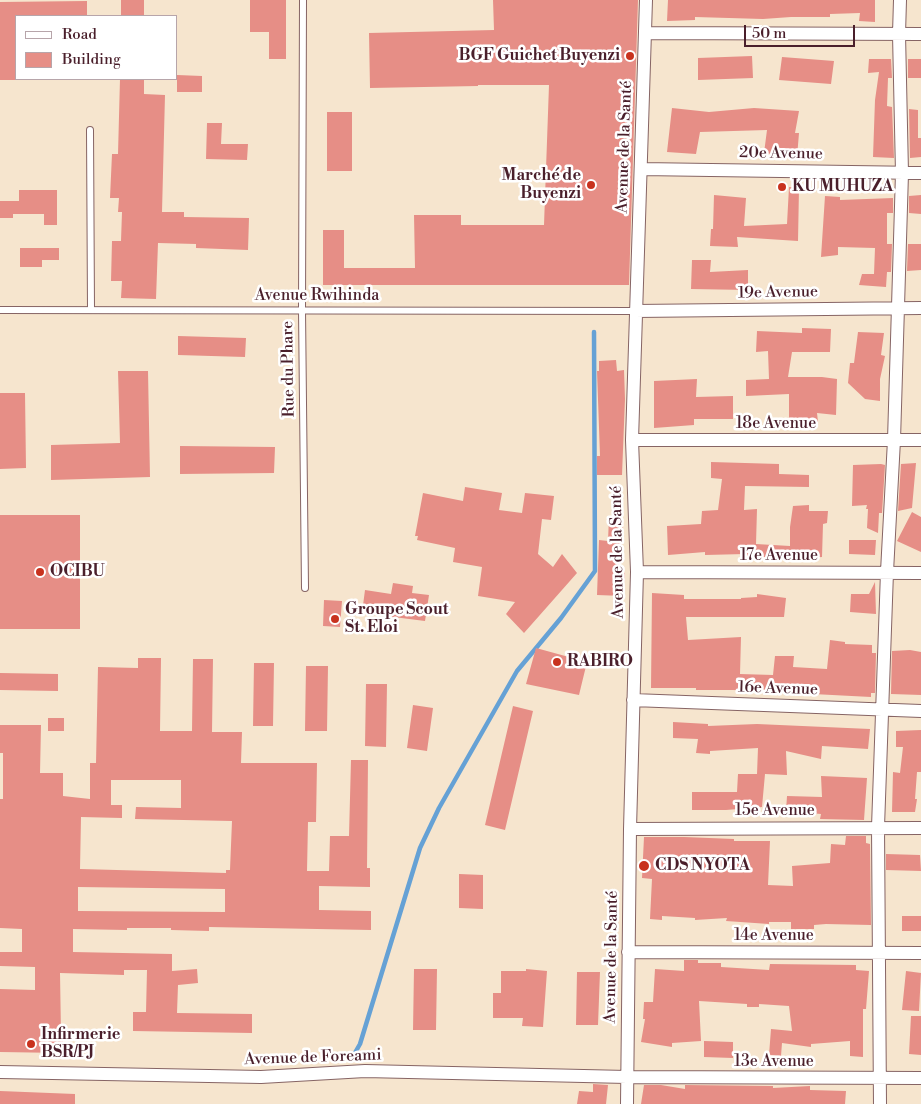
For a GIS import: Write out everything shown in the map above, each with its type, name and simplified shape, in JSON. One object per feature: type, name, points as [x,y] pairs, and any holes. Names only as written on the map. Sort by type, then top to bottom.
[{"type":"street","name":"Avenue de la Santé","points":[[627,1104],[630,829],[637,572],[632,440],[646,0]]},
{"type":"street","points":[[880,1104],[878,827],[887,572],[894,440],[902,173],[900,0]]},
{"type":"street","points":[[646,32],[921,34]]},
{"type":"street","name":"20e Avenue","points":[[641,168],[921,172]]},
{"type":"street","name":"19e Avenue","points":[[635,311],[921,308]]},
{"type":"street","name":"18e Avenue","points":[[632,440],[921,440]]},
{"type":"street","name":"17e Avenue","points":[[637,572],[921,573]]},
{"type":"street","name":"16e Avenue","points":[[633,700],[921,711]]},
{"type":"street","name":"15e Avenue","points":[[630,829],[921,828]]},
{"type":"street","name":"14e Avenue","points":[[628,952],[921,953]]},
{"type":"street","name":"Avenue de Foreami","points":[[0,1072],[261,1077],[365,1071],[627,1077]]},
{"type":"street","name":"13e Avenue","points":[[627,1077],[921,1078]]},
{"type":"lane","name":"Rue du Phare","points":[[303,0],[302,310],[305,588]]},
{"type":"lane","points":[[90,130],[91,310]]},
{"type":"lane","name":"Avenue Rwihinda","points":[[0,310],[635,311]]},
{"type":"building","points":[[121,0],[144,0],[144,15],[121,15]]},
{"type":"building","points":[[250,0],[286,0],[286,59],[269,59],[269,32],[250,32]]},
{"type":"building","name":"Marché de Buyenzi","points":[[493,0],[638,0],[629,285],[323,285],[323,230],[344,230],[344,268],[415,268],[414,215],[461,215],[461,225],[544,225],[549,85],[370,88],[369,33],[494,30]]},
{"type":"building","points":[[668,0],[875,0],[875,22],[859,21],[860,13],[830,14],[830,17],[763,19],[695,17],[695,20],[667,21]]},
{"type":"building","points":[[87,1],[87,15],[15,15],[15,80],[0,80],[0,2]]},
{"type":"building","points":[[752,56],[753,78],[698,80],[698,58]]},
{"type":"building","points":[[782,57],[834,61],[831,84],[779,80]]},
{"type":"building","points":[[869,59],[891,59],[892,78],[888,78],[887,106],[892,107],[894,158],[873,157],[875,100],[879,72],[868,73]]},
{"type":"building","points":[[908,59],[921,59],[921,78],[908,78]]},
{"type":"building","points":[[178,75],[202,76],[202,92],[177,92]]},
{"type":"building","points":[[120,80],[144,80],[144,94],[165,95],[162,212],[184,212],[184,217],[249,218],[248,250],[196,248],[196,244],[158,243],[156,299],[121,298],[122,281],[111,281],[112,241],[121,241],[122,212],[118,212],[119,198],[110,198],[112,154],[118,154]]},
{"type":"building","points":[[672,108],[709,112],[754,108],[799,111],[795,133],[799,133],[797,157],[764,153],[767,130],[700,132],[696,154],[667,152]]},
{"type":"building","points":[[909,109],[918,110],[918,138],[921,138],[921,157],[910,158]]},
{"type":"building","points":[[327,112],[352,112],[352,171],[327,171]]},
{"type":"building","points":[[207,123],[222,123],[221,144],[248,144],[247,160],[206,159]]},
{"type":"building","points":[[789,187],[799,188],[798,241],[737,237],[738,247],[710,246],[711,229],[713,229],[714,195],[746,198],[744,226],[787,224]]},
{"type":"building","points":[[19,190],[57,190],[57,225],[44,225],[44,214],[13,214],[13,218],[0,218],[0,201],[19,201]]},
{"type":"building","points":[[921,195],[921,214],[909,213],[909,196]]},
{"type":"building","points":[[825,196],[840,197],[840,200],[893,198],[893,213],[887,213],[887,244],[892,244],[891,272],[887,272],[886,287],[859,285],[862,274],[874,274],[875,248],[838,247],[838,255],[821,257]]},
{"type":"building","points":[[908,244],[921,244],[921,270],[907,271]]},
{"type":"building","points":[[20,248],[59,248],[59,260],[42,260],[42,267],[20,267]]},
{"type":"building","points":[[692,260],[711,260],[710,272],[748,270],[748,290],[691,289]]},
{"type":"building","points":[[802,328],[831,329],[830,352],[792,352],[788,377],[837,379],[836,415],[817,413],[818,422],[789,424],[789,394],[746,396],[746,380],[769,379],[768,351],[756,352],[757,331],[802,333]]},
{"type":"building","points":[[858,332],[884,333],[881,355],[885,356],[880,379],[880,401],[865,399],[848,383],[850,363],[854,363]]},
{"type":"building","points":[[178,336],[246,338],[245,357],[178,355]]},
{"type":"building","points":[[616,360],[617,371],[624,370],[625,399],[622,475],[597,475],[597,456],[600,456],[597,371],[599,371],[599,361]]},
{"type":"building","points":[[118,371],[148,371],[150,477],[51,480],[51,445],[120,443]]},
{"type":"building","points":[[697,379],[696,397],[733,396],[733,419],[694,419],[694,425],[654,428],[654,381]]},
{"type":"building","points":[[0,393],[25,393],[26,468],[0,469]]},
{"type":"building","points":[[180,446],[275,447],[274,473],[180,474]]},
{"type":"building","points":[[711,462],[779,464],[779,474],[809,475],[809,487],[745,486],[744,510],[757,509],[756,544],[790,546],[793,506],[809,505],[809,511],[828,511],[827,523],[823,524],[822,557],[792,559],[745,556],[745,554],[705,555],[705,552],[668,555],[667,526],[701,524],[702,511],[718,510],[722,479],[711,478]]},
{"type":"building","points":[[916,463],[912,508],[898,511],[901,464]]},
{"type":"building","points":[[853,465],[885,465],[882,513],[879,513],[878,533],[867,528],[867,505],[852,506]]},
{"type":"building","points":[[465,487],[502,493],[499,510],[522,513],[525,493],[554,496],[551,520],[542,519],[538,554],[553,567],[562,554],[577,573],[524,633],[506,614],[515,602],[478,596],[482,567],[453,562],[455,548],[417,540],[418,536],[415,536],[423,493],[463,501]]},
{"type":"building","points":[[912,512],[921,517],[921,552],[897,541]]},
{"type":"building","name":"OCIBU","points":[[0,515],[80,515],[80,629],[0,629]]},
{"type":"building","points":[[609,517],[623,518],[622,548],[620,548],[618,573],[625,573],[623,596],[597,595],[599,540],[608,541]]},
{"type":"building","points":[[849,540],[876,540],[875,555],[849,554]]},
{"type":"building","points":[[875,582],[876,614],[850,612],[851,594],[869,594]]},
{"type":"building","points":[[393,583],[413,586],[412,593],[429,595],[425,621],[362,613],[365,590],[391,594]]},
{"type":"building","points":[[652,593],[684,595],[684,599],[741,599],[757,597],[757,594],[786,598],[784,617],[686,617],[688,640],[741,637],[740,674],[773,675],[775,656],[794,656],[793,667],[827,669],[830,640],[845,642],[845,644],[872,645],[872,653],[876,653],[875,693],[871,693],[871,697],[813,694],[794,696],[794,693],[696,690],[696,688],[651,688]]},
{"type":"building","points":[[324,600],[342,601],[340,627],[323,626]]},
{"type":"building","points":[[536,648],[587,662],[579,695],[526,684]]},
{"type":"building","points":[[910,650],[921,652],[921,695],[891,694],[892,651]]},
{"type":"building","points":[[138,658],[161,658],[160,731],[192,731],[193,659],[213,659],[212,732],[242,732],[241,763],[317,763],[316,822],[308,822],[307,871],[329,871],[330,836],[349,836],[351,760],[368,760],[367,868],[370,868],[370,887],[319,886],[319,910],[371,911],[371,930],[209,927],[209,931],[171,930],[171,928],[127,928],[127,930],[73,929],[73,952],[172,954],[172,971],[197,969],[198,983],[178,985],[177,1013],[252,1014],[252,1033],[133,1031],[133,1012],[146,1012],[147,970],[124,970],[124,975],[60,973],[63,1053],[0,1052],[0,989],[35,990],[35,967],[0,966],[0,952],[22,952],[22,929],[0,928],[0,799],[3,799],[3,753],[0,753],[0,725],[41,725],[40,773],[63,773],[63,796],[90,799],[90,763],[96,763],[98,667],[138,668]],"holes":[[[111,780],[181,780],[181,808],[136,807],[135,819],[232,821],[230,870],[226,870],[226,873],[80,869],[81,817],[122,818],[122,805],[111,805]],[[78,887],[225,889],[225,912],[78,911]]]},
{"type":"building","points":[[254,663],[274,663],[273,726],[253,726]]},
{"type":"building","points":[[306,666],[328,666],[327,731],[305,731]]},
{"type":"building","points":[[0,673],[58,674],[58,691],[0,690]]},
{"type":"building","points":[[366,684],[387,684],[386,747],[365,746]]},
{"type":"building","points":[[413,705],[433,708],[427,751],[407,748]]},
{"type":"building","points":[[513,706],[533,711],[505,830],[485,825]]},
{"type":"building","points":[[48,718],[64,718],[64,731],[48,731]]},
{"type":"building","points":[[673,722],[708,724],[708,726],[757,724],[870,729],[868,749],[822,746],[821,759],[786,751],[787,775],[765,774],[762,807],[692,810],[692,792],[737,792],[738,774],[757,774],[758,748],[710,751],[710,754],[696,753],[698,739],[673,738]]},
{"type":"building","points":[[921,730],[921,772],[917,772],[915,812],[892,812],[893,772],[900,773],[903,747],[896,747],[896,731]]},
{"type":"building","points":[[821,776],[867,778],[864,820],[820,819],[821,814],[786,811],[787,796],[822,797]]},
{"type":"building","points":[[846,836],[866,836],[866,843],[870,844],[871,925],[826,924],[814,925],[814,929],[791,929],[791,922],[769,922],[769,924],[726,921],[727,918],[695,920],[695,918],[662,916],[662,920],[650,919],[652,879],[642,878],[644,837],[770,841],[768,885],[793,886],[792,866],[830,863],[831,844],[845,845]]},
{"type":"building","points":[[886,854],[920,855],[921,871],[886,870]]},
{"type":"building","points":[[459,874],[483,875],[483,909],[459,908]]},
{"type":"building","points":[[902,916],[921,916],[921,931],[902,931]]},
{"type":"building","points":[[684,960],[698,960],[698,963],[721,963],[721,967],[769,970],[770,964],[856,965],[856,970],[869,971],[866,1009],[863,1009],[863,1057],[850,1056],[850,1041],[811,1044],[811,1047],[782,1043],[781,1056],[769,1055],[771,1029],[792,1031],[789,1006],[759,1004],[759,1007],[747,1007],[747,1004],[699,1001],[701,1041],[672,1043],[672,1047],[641,1042],[645,1019],[643,1019],[644,1002],[653,1002],[655,969],[684,971]]},
{"type":"building","points":[[414,969],[437,969],[436,1030],[413,1030]]},
{"type":"building","points":[[526,969],[547,971],[543,1027],[522,1026],[523,1018],[493,1018],[493,993],[501,993],[501,971],[526,971]]},
{"type":"building","points":[[906,971],[921,973],[919,1011],[902,1010]]},
{"type":"building","points":[[577,972],[600,972],[598,1025],[576,1025]]},
{"type":"building","points":[[911,1016],[921,1016],[921,1055],[909,1054]]},
{"type":"building","points":[[704,1041],[733,1042],[733,1058],[704,1057]]},
{"type":"building","points":[[593,1084],[608,1085],[606,1104],[577,1104],[579,1091],[593,1092]]},
{"type":"building","points":[[644,1085],[661,1085],[685,1089],[685,1085],[773,1086],[773,1088],[810,1086],[810,1090],[846,1091],[845,1104],[641,1104]]},
{"type":"building","points":[[0,1091],[75,1094],[75,1104],[0,1104]]},
{"type":"waterway","points":[[352,1058],[360,1044],[420,848],[439,808],[517,671],[561,618],[595,571],[594,332]]},
{"type":"place","name":"BGF Guichet Buyenzi","points":[[630,56]]},
{"type":"place","name":"Marché de Buyenzi","points":[[591,185]]},
{"type":"place","name":"KU MUHUZA","points":[[782,187]]},
{"type":"place","name":"OCIBU","points":[[40,572]]},
{"type":"place","name":"Groupe Scout St. Eloi","points":[[335,619]]},
{"type":"place","name":"RABIRO","points":[[557,662]]},
{"type":"place","name":"CDS NYOTA","points":[[644,866]]},
{"type":"place","name":"Infirmerie BSR/PJ","points":[[31,1044]]}]
